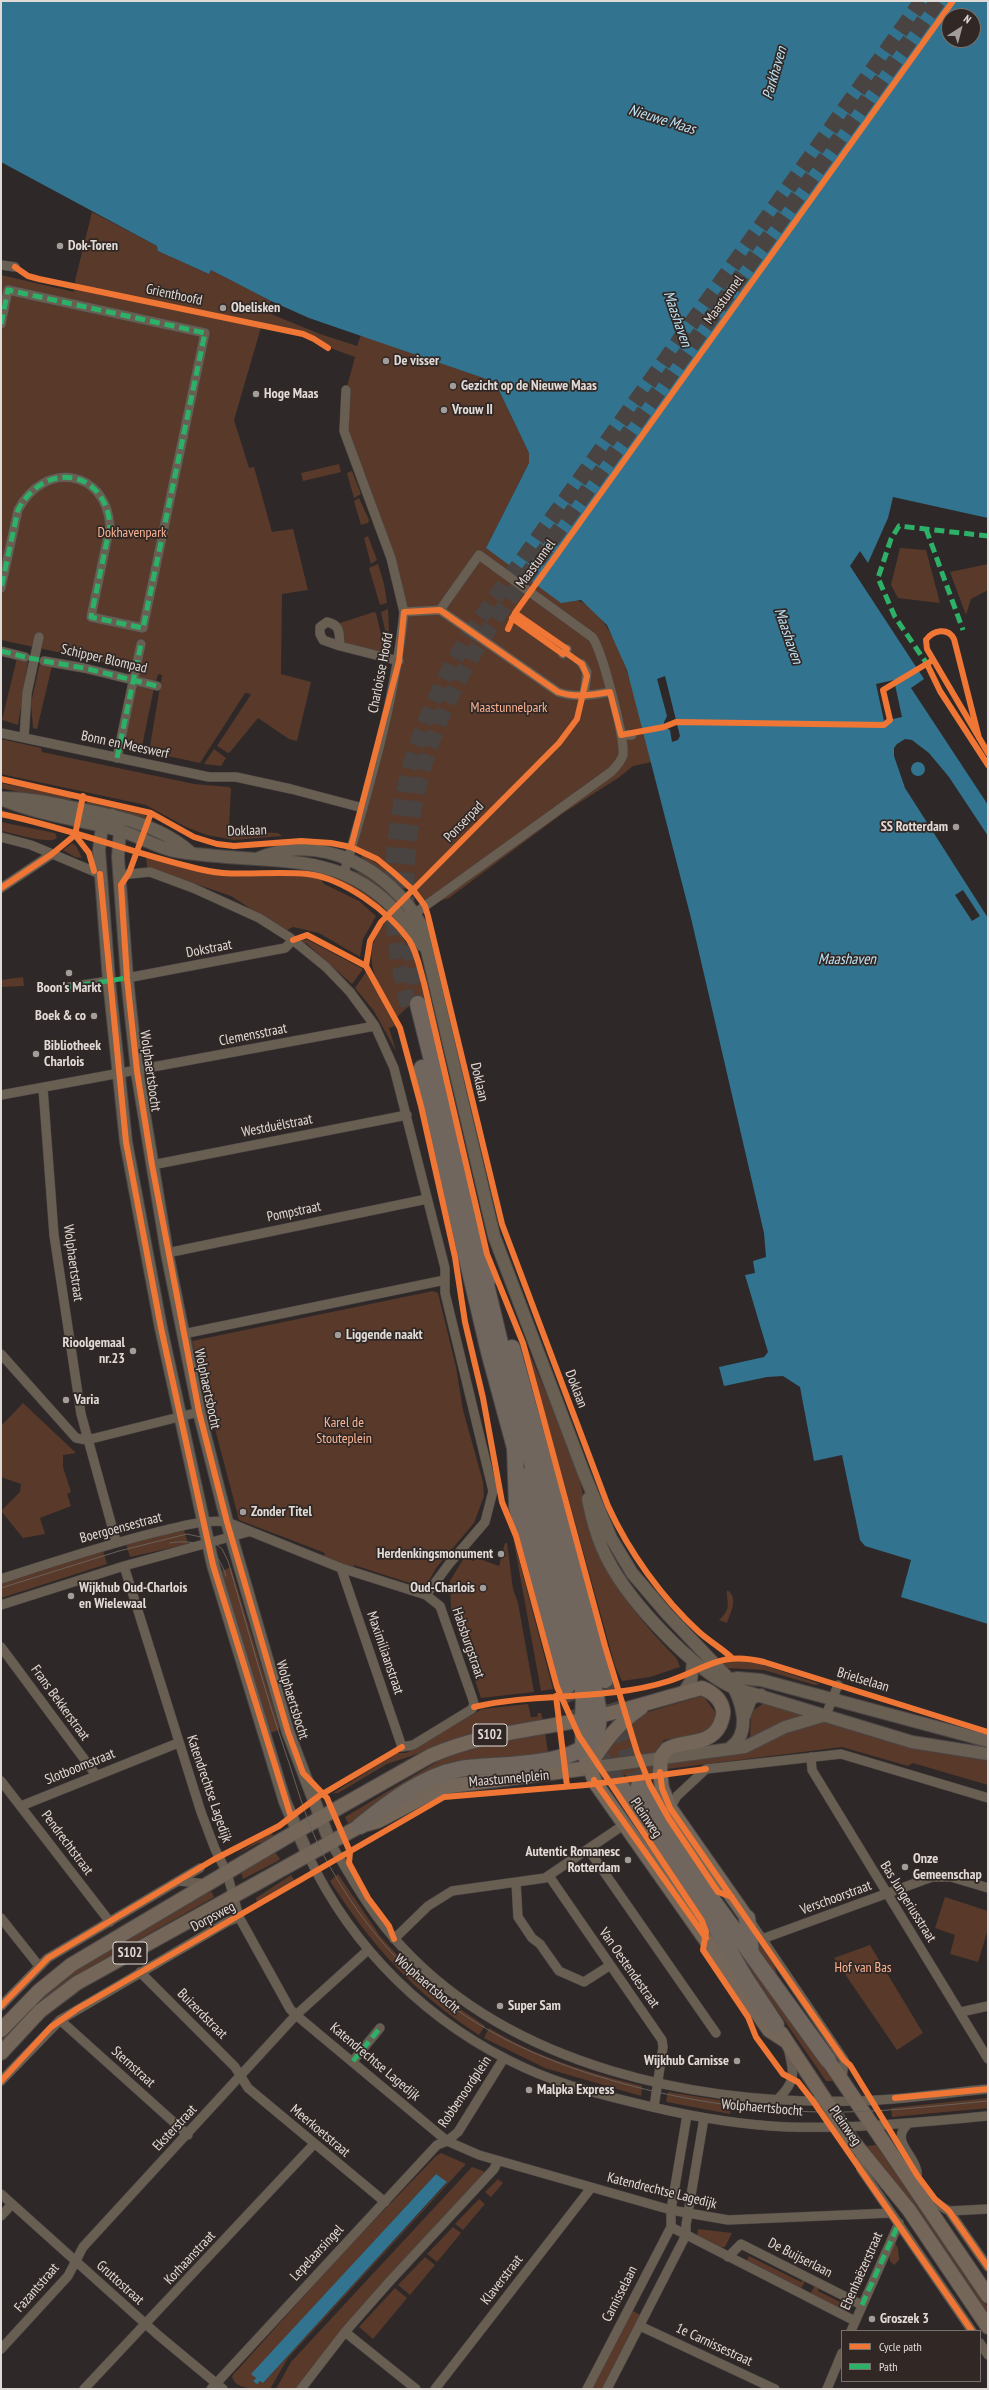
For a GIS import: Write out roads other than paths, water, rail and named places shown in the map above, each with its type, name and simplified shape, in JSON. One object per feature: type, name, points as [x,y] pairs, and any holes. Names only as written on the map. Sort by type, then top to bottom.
[{"type":"highway","points":[[360,1826],[386,1805],[437,1776],[459,1769],[564,1758],[582,1749],[591,1741],[596,1731],[599,1715],[590,1673],[507,1372],[483,1272],[413,1005],[489,1352],[584,1694],[583,1720]]},
{"type":"highway","points":[[483,1272],[512,1348],[606,1680]]},
{"type":"highway","points":[[515,1448],[517,1507],[567,1686]]},
{"type":"highway","name":"Pleinweg","points":[[639,1786],[661,1824],[751,1954],[828,2060]]},
{"type":"highway","name":"Pleinweg","points":[[622,1788],[714,1924],[745,1978],[776,2025]]},
{"type":"highway","points":[[747,1918],[751,1954]]},
{"type":"main road","name":"Doklaan","points":[[1,798],[20,807],[120,830],[174,851],[189,851],[218,858],[259,858],[304,862],[344,873],[367,885],[395,908],[426,951]]},
{"type":"main road","name":"Doklaan","points":[[1,798],[23,798],[112,815],[159,831],[176,840],[189,851]]},
{"type":"main road","points":[[102,826],[112,815],[120,830]]},
{"type":"main road","name":"Wolphaertsbocht","points":[[102,826],[99,850],[100,874],[109,981],[126,1142],[181,1416],[213,1565],[285,1802],[308,1855]]},
{"type":"main road","name":"Wolphaertsbocht","points":[[120,830],[118,847],[127,978],[137,1071],[167,1253],[199,1412],[226,1522],[232,1538],[288,1732],[330,1842]]},
{"type":"main road","name":"Doklaan","points":[[259,858],[272,852],[296,850],[321,852],[348,858],[380,876],[404,899],[414,914],[423,932],[426,951],[494,1236],[585,1476],[611,1538],[632,1573],[728,1683],[744,1719]]},
{"type":"main road","points":[[102,886],[121,880]]},
{"type":"main road","name":"Doklaan","points":[[585,1476],[594,1525],[608,1561],[640,1604],[693,1662],[728,1683]]},
{"type":"main road","points":[[684,1692],[691,1681],[693,1662]]},
{"type":"main road","name":"Brielselaan","points":[[702,1688],[746,1678],[761,1680],[988,1741]]},
{"type":"main road","points":[[728,1683],[761,1695],[912,1742],[988,1754]]},
{"type":"main road","points":[[684,1692],[702,1688]]},
{"type":"main road","name":"Maastunnelplein","points":[[454,1784],[588,1768],[661,1757],[670,1747],[708,1738],[719,1727],[723,1717],[721,1704],[713,1693],[702,1688]]},
{"type":"main road","name":"S102","points":[[1,2030],[30,1999],[63,1970],[227,1874],[297,1831],[430,1756],[455,1745],[493,1734],[583,1720],[684,1692]]},
{"type":"main road","points":[[730,1748],[741,1737],[744,1719],[751,1698],[761,1695]]},
{"type":"main road","points":[[588,1768],[612,1731],[624,1720],[651,1701]]},
{"type":"main road","points":[[670,1808],[660,1776],[661,1757],[745,1747],[785,1727],[826,1715]]},
{"type":"main road","points":[[583,1720],[582,1749],[588,1768],[596,1784],[625,1824]]},
{"type":"main road","name":"Dorpsweg","points":[[1,2052],[40,2011],[73,1986],[360,1826],[378,1821],[436,1789],[454,1784]]},
{"type":"main road","name":"Pleinweg","points":[[670,1808],[747,1918]]},
{"type":"main road","name":"Pleinweg","points":[[625,1824],[769,2030],[786,2041]]},
{"type":"main road","name":"Pleinweg","points":[[776,2025],[843,2127],[860,2151],[908,2210],[988,2327]]},
{"type":"main road","name":"Pleinweg","points":[[828,2060],[988,2296]]},
{"type":"street","points":[[1,265],[15,267]]},
{"type":"street","points":[[1,324],[8,290],[205,333],[144,628],[91,617],[110,526],[109,518],[105,505],[94,490],[87,483],[72,478],[58,476],[45,481],[22,502],[18,510],[1,588]]},
{"type":"street","name":"Charloisse Hoofd","points":[[344,873],[363,808],[399,660],[404,612],[391,558],[344,431],[346,390]]},
{"type":"street","points":[[414,914],[611,772],[619,764],[623,754],[621,735],[604,662],[592,637],[479,555],[440,610]]},
{"type":"street","points":[[404,612],[440,610],[551,688],[569,695],[584,696],[610,692]]},
{"type":"street","points":[[24,738],[27,693],[39,637]]},
{"type":"street","points":[[117,758],[140,644]]},
{"type":"street","name":"Charloisse Hoofd","points":[[340,646],[399,660]]},
{"type":"street","name":"Schipper Blompad","points":[[1,651],[157,686]]},
{"type":"street","points":[[582,664],[587,672],[584,696]]},
{"type":"street","name":"Bonn en Meeswerf","points":[[1,733],[220,778],[236,777],[291,789],[363,808]]},
{"type":"street","points":[[621,735],[632,735]]},
{"type":"street","points":[[1,837],[16,840],[100,874]]},
{"type":"street","points":[[1,888],[52,854]]},
{"type":"street","points":[[121,880],[146,871],[170,879],[246,912],[273,926],[293,940],[338,978],[375,1026],[394,1068],[445,1268],[446,1293],[462,1368],[493,1491],[485,1522],[449,1564],[426,1595]]},
{"type":"street","name":"Dokstraat","points":[[127,978],[285,948],[293,940]]},
{"type":"street","points":[[69,987],[109,981]]},
{"type":"street","name":"Clemensstraat","points":[[118,1073],[137,1071],[375,1026]]},
{"type":"street","points":[[1,1095],[118,1073]]},
{"type":"street","name":"Wolphaertstraat","points":[[43,1088],[54,1235],[81,1414],[87,1440]]},
{"type":"street","name":"Westduëlstraat","points":[[152,1165],[407,1115]]},
{"type":"street","name":"Pompstraat","points":[[167,1253],[427,1199]]},
{"type":"street","points":[[183,1334],[445,1280]]},
{"type":"street","points":[[1,1354],[76,1438],[87,1440],[199,1412]]},
{"type":"street","points":[[87,1440],[116,1541]]},
{"type":"street","name":"Boergoensestraat","points":[[1,1579],[116,1541],[186,1525],[226,1522],[341,1568],[426,1595]]},
{"type":"street","points":[[1,1605],[124,1566],[232,1538],[248,1532]]},
{"type":"street","name":"Katendrechtse Lagedijk","points":[[124,1566],[178,1743],[206,1825],[227,1874],[232,1898],[239,1917],[290,2009],[296,2015],[353,2061],[447,2141],[479,2155],[671,2210],[728,2220],[891,2213]]},
{"type":"street","name":"Maximiliaanstraat","points":[[341,1568],[402,1747],[413,1745],[474,1707]]},
{"type":"street","name":"Habsburgstraat","points":[[426,1595],[440,1606],[472,1697],[474,1707]]},
{"type":"street","name":"Frans Bekkerstraat","points":[[1,1647],[96,1776]]},
{"type":"street","name":"Brielselaan","points":[[826,1715],[838,1685]]},
{"type":"street","name":"Slotboomstraat","points":[[21,1806],[178,1743]]},
{"type":"street","points":[[670,1808],[677,1796],[706,1769],[811,1757],[846,1755],[988,1798]]},
{"type":"street","name":"Bas Jungeriusstraat","points":[[811,1757],[812,1770],[961,2012],[988,2059]]},
{"type":"street","name":"Pendrechtstraat","points":[[1,1781],[110,1922]]},
{"type":"street","points":[[394,1939],[436,1900],[452,1891],[542,1880],[625,1824]]},
{"type":"street","name":"Wolphaertsbocht","points":[[330,1842],[351,1880],[394,1939],[413,1960],[449,1991],[480,2014],[514,2033],[580,2061],[658,2082],[700,2091],[778,2099],[857,2101],[988,2089]]},
{"type":"street","points":[[588,1849],[716,2033]]},
{"type":"street","name":"Wolphaertsbocht","points":[[308,1855],[327,1892],[368,1950],[434,2013],[504,2058],[545,2076],[589,2091],[688,2115],[763,2125],[843,2127],[873,2126],[988,2116]]},
{"type":"street","points":[[1,2006],[48,1958],[200,1868]]},
{"type":"street","name":"Van Oestendestraat","points":[[549,1876],[609,1966],[662,2040],[663,2047],[658,2082]]},
{"type":"street","name":"Verschoorstraat","points":[[762,1939],[938,1876],[952,1877],[988,1888]]},
{"type":"street","points":[[179,1881],[208,1884]]},
{"type":"street","points":[[516,1883],[518,1917],[559,1971],[584,1982],[609,1966]]},
{"type":"street","name":"Dorpsweg","points":[[1,2081],[60,2020],[140,1972],[227,1922],[239,1917]]},
{"type":"street","points":[[1,1918],[39,1966]]},
{"type":"street","name":"Pleinweg","points":[[747,1918],[844,2060],[842,2079]]},
{"type":"street","name":"Eksterstraat","points":[[76,2261],[83,2247],[241,2078],[296,2015],[368,1950]]},
{"type":"street","name":"Buizerdstraat","points":[[140,1972],[235,2067],[241,2078]]},
{"type":"street","points":[[961,2012],[988,2006]]},
{"type":"street","name":"Sternstraat","points":[[60,2020],[188,2135]]},
{"type":"street","points":[[353,2061],[380,2028]]},
{"type":"street","name":"Pleinweg","points":[[778,2099],[791,2084],[794,2076],[786,2041]]},
{"type":"street","name":"Robbenoordplein","points":[[447,2141],[458,2132],[504,2058]]},
{"type":"street","name":"Meerkoetstraat","points":[[241,2078],[248,2088],[385,2202]]},
{"type":"street","points":[[654,2107],[658,2082]]},
{"type":"street","name":"Carnisselaan","points":[[587,2389],[671,2227],[671,2210],[688,2115]]},
{"type":"street","points":[[607,2389],[686,2235],[688,2214],[704,2118]]},
{"type":"street","points":[[909,2123],[903,2130],[901,2139],[904,2148],[917,2168],[915,2190]]},
{"type":"street","name":"Lepelaarsingel","points":[[216,2387],[437,2145],[447,2141]]},
{"type":"street","name":"Korhaanstraat","points":[[84,2389],[144,2324],[164,2306],[314,2144]]},
{"type":"street","name":"Pleinweg","points":[[860,2151],[861,2169],[971,2330]]},
{"type":"street","points":[[301,2389],[345,2332],[390,2280],[489,2174],[498,2161]]},
{"type":"street","name":"Klaverstraat","points":[[435,2389],[591,2188]]},
{"type":"street","name":"Pleinweg","points":[[915,2190],[949,2211],[988,2267]]},
{"type":"street","name":"Gruttostraat","points":[[1,2194],[144,2324],[216,2387]]},
{"type":"street","points":[[1,2216],[12,2204]]},
{"type":"street","points":[[949,2211],[988,2209]]},
{"type":"street","name":"Ebenhaëzerstraat","points":[[851,2330],[899,2223]]},
{"type":"street","points":[[671,2227],[855,2321]]},
{"type":"street","name":"De Buijserlaan","points":[[728,2257],[741,2244],[862,2305]]},
{"type":"street","name":"Fazantstraat","points":[[1,2349],[68,2276],[76,2261]]},
{"type":"street","name":"1e Carnissestraat","points":[[640,2326],[775,2389]]},
{"type":"street","points":[[345,2332],[416,2389]]},
{"type":"street","points":[[981,2344],[988,2355]]},
{"type":"street","points":[[827,2389],[841,2355]]},
{"type":"water","points":[[1,1],[988,1],[988,518],[893,497],[888,518],[868,563],[860,551],[850,566],[924,679],[911,688],[988,805],[988,836],[949,777],[929,753],[912,740],[905,739],[894,748],[894,756],[905,788],[988,918],[988,1624],[901,1597],[911,1560],[865,1546],[860,1540],[842,1455],[814,1461],[800,1387],[783,1376],[767,1377],[724,1386],[719,1367],[764,1357],[768,1352],[745,1275],[755,1273],[753,1261],[766,1257],[764,1233],[691,918],[627,670],[607,625],[581,600],[561,603],[486,548],[529,463],[529,453],[495,382],[309,318],[271,301],[211,270],[209,274],[158,251],[157,246],[1,162]]},
{"type":"water","points":[[918,762],[923,764],[925,769],[923,774],[918,776],[913,774],[911,769],[913,764]]},
{"type":"water","points":[[436,2174],[447,2182],[263,2383],[260,2381],[257,2384],[253,2381],[256,2378],[251,2374]]},
{"type":"tunnel","points":[[408,1006],[397,950],[393,907],[393,864],[398,821],[407,778],[420,737],[436,697],[455,659],[478,622],[922,1]]},
{"type":"tunnel","points":[[415,984],[408,933],[406,884],[409,837],[418,790],[431,745],[449,701],[471,657],[499,614],[938,1]]},
{"type":"tunnel","points":[[565,652],[582,664]]},
{"type":"tunnel","points":[[605,1680],[626,1753],[639,1786]]},
{"type":"tunnel","points":[[567,1686],[588,1737],[622,1788]]},
{"type":"tram line","points":[[1,1588],[119,1551],[187,1534],[210,1539],[222,1549],[228,1561],[301,1801],[324,1856],[351,1900],[380,1939],[412,1973],[447,2003],[485,2028],[527,2050],[572,2068],[621,2083],[695,2100],[771,2110],[843,2112],[905,2109],[988,2101]]},
{"type":"tram line","points":[[170,1543],[189,1542],[205,1547],[218,1558],[226,1576]]},
{"type":"place","name":"Dok-Toren","points":[[60,246]]},
{"type":"place","name":"Obelisken","points":[[223,308]]},
{"type":"place","name":"De visser","points":[[386,361]]},
{"type":"place","name":"Gezicht op de Nieuwe Maas","points":[[453,386]]},
{"type":"place","name":"Hoge Maas","points":[[256,394]]},
{"type":"place","name":"Vrouw II","points":[[444,410]]},
{"type":"place","name":"SS Rotterdam","points":[[956,827]]},
{"type":"place","name":"Boon's Markt","points":[[69,973]]},
{"type":"place","name":"Boek & co","points":[[94,1016]]},
{"type":"place","name":"Bibliotheek Charlois","points":[[36,1054]]},
{"type":"place","name":"Liggende naakt","points":[[338,1335]]},
{"type":"place","name":"Rioolgemaal nr.23","points":[[133,1351]]},
{"type":"place","name":"Varia","points":[[66,1400]]},
{"type":"place","name":"Zonder Titel","points":[[243,1512]]},
{"type":"place","name":"Herdenkingsmonument","points":[[501,1554]]},
{"type":"place","name":"Oud-Charlois","points":[[483,1588]]},
{"type":"place","name":"Wijkhub Oud-Charlois en Wielewaal","points":[[71,1596]]},
{"type":"place","name":"Autentic Romanesc Rotterdam","points":[[628,1860]]},
{"type":"place","name":"Onze Gemeenschap","points":[[905,1867]]},
{"type":"place","name":"Super Sam","points":[[500,2006]]},
{"type":"place","name":"Wijkhub Carnisse","points":[[737,2061]]},
{"type":"place","name":"Malpka Express","points":[[529,2090]]},
{"type":"place","name":"Groszek 3","points":[[872,2319]]},
{"type":"water label","name":"Parkhaven","points":[[775,73]]},
{"type":"water label","name":"Nieuwe Maas","points":[[662,120]]},
{"type":"water label","name":"Maashaven","points":[[677,319]]},
{"type":"water label","name":"Maashaven","points":[[788,636]]},
{"type":"water label","name":"Maashaven","points":[[847,960]]},
{"type":"park label","name":"Dokhavenpark","points":[[132,533]]},
{"type":"park label","name":"Maastunnelpark","points":[[509,708]]},
{"type":"park label","name":"Karel de Stouteplein","points":[[344,1432]]},
{"type":"park label","name":"Hof van Bas","points":[[863,1968]]}]
